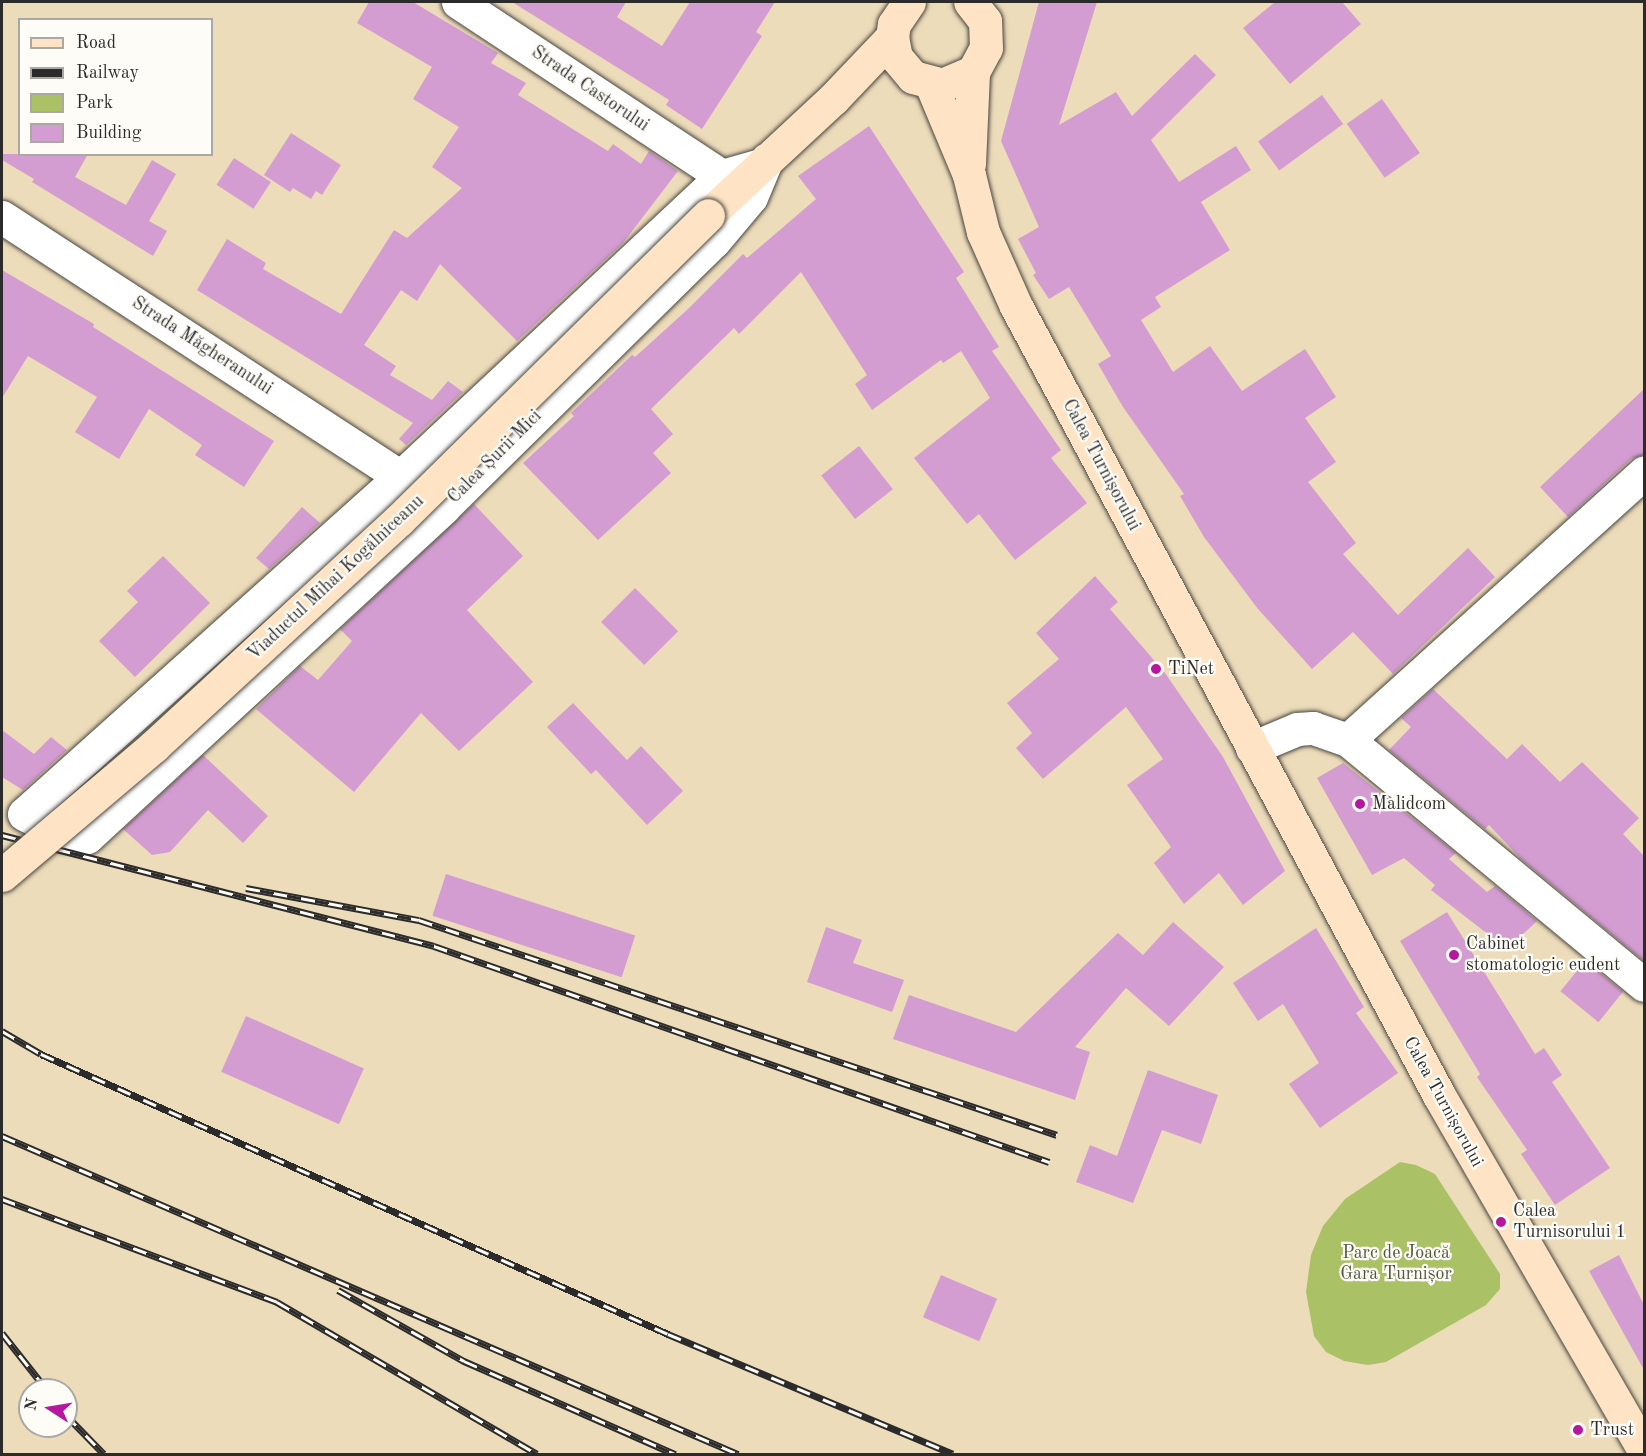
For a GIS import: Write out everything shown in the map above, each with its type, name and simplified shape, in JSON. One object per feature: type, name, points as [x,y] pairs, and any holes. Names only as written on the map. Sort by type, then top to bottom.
[{"type":"street","name":"Strada Castorului","points":[[458,2],[722,177]]},
{"type":"street","points":[[892,38],[894,24],[909,2]]},
{"type":"street","points":[[973,72],[986,48],[984,8]]},
{"type":"street","name":"Calea Șurii Mici","points":[[764,162],[742,211],[444,507],[401,476],[722,177],[764,162],[833,99],[892,38]]},
{"type":"street","name":"Calea Turnișorului","points":[[892,38],[896,57],[919,78],[969,175],[996,265],[1252,747],[1446,1107],[1644,1451]]},
{"type":"street","name":"Calea Șurii Mici","points":[[833,99],[919,78],[953,83],[973,72]]},
{"type":"street","name":"Calea Turnișorului","points":[[969,175],[973,72]]},
{"type":"street","name":"Viaductul Mihai Kogălniceanu","points":[[2,875],[154,746],[391,528],[764,162]]},
{"type":"street","name":"Strada Măgheranului","points":[[2,217],[401,476]]},
{"type":"street","points":[[1348,740],[1644,473]]},
{"type":"street","points":[[401,476],[13,807],[65,836],[87,837],[444,507]]},
{"type":"street","points":[[1252,747],[1297,729],[1313,728],[1348,740],[1644,985]]},
{"type":"green space","name":"Parc de Joacă Gara Turnișor","points":[[1400,1162],[1416,1165],[1435,1174],[1500,1274],[1500,1289],[1486,1305],[1386,1362],[1368,1365],[1344,1361],[1326,1352],[1314,1336],[1306,1292],[1311,1255],[1323,1226],[1345,1199]]},
{"type":"building","points":[[369,2],[413,2],[498,53],[491,63],[526,83],[518,95],[608,151],[613,144],[641,164],[649,151],[678,171],[623,243],[517,341],[440,264],[417,301],[401,290],[364,345],[396,366],[390,375],[432,400],[448,381],[463,392],[406,445],[399,439],[413,423],[197,290],[227,239],[266,263],[263,269],[341,314],[394,230],[407,238],[462,188],[432,167],[459,127],[413,99],[432,67],[357,23]]},
{"type":"building","points":[[512,2],[626,2],[617,17],[662,46],[690,2],[775,2],[756,32],[762,36],[702,129],[666,105],[669,100]]},
{"type":"building","points":[[1039,2],[1097,2],[1059,125],[1116,92],[1132,116],[1195,54],[1216,75],[1151,140],[1179,182],[1236,146],[1251,170],[1201,202],[1230,250],[1155,297],[1161,307],[1141,320],[1173,372],[1210,346],[1242,391],[1305,349],[1336,397],[1305,418],[1336,462],[1308,482],[1356,543],[1343,554],[1398,615],[1468,548],[1495,577],[1393,674],[1353,632],[1312,669],[1258,609],[1204,537],[1180,496],[1184,494],[1123,407],[1098,364],[1111,356],[1069,287],[1049,299],[1033,275],[1036,273],[1018,239],[1039,227],[1001,141]]},
{"type":"building","points":[[1275,2],[1342,2],[1361,24],[1290,84],[1243,28]]},
{"type":"building","points":[[1322,95],[1343,124],[1279,171],[1258,141]]},
{"type":"building","points":[[1382,99],[1420,153],[1385,178],[1347,124]]},
{"type":"building","points":[[869,126],[964,272],[956,278],[999,347],[992,351],[1061,450],[1051,458],[1087,503],[1015,560],[979,514],[967,524],[914,458],[990,398],[961,351],[943,363],[941,360],[872,410],[855,384],[867,375],[801,272],[739,334],[734,328],[651,409],[673,434],[653,453],[671,473],[598,540],[523,463],[574,416],[571,413],[632,355],[635,357],[688,309],[743,254],[747,258],[816,199],[798,176]]},
{"type":"building","points":[[291,133],[341,165],[322,195],[316,191],[311,199],[293,188],[290,192],[264,175]]},
{"type":"building","points":[[2,154],[87,156],[75,177],[126,205],[152,160],[176,174],[149,221],[167,231],[153,256],[32,182],[34,179],[2,160]]},
{"type":"building","points":[[234,158],[271,182],[253,209],[217,185]]},
{"type":"building","points":[[2,270],[94,324],[93,327],[274,441],[244,487],[195,455],[202,445],[149,409],[119,459],[75,432],[97,397],[28,356],[2,398]]},
{"type":"building","points":[[1644,389],[1644,455],[1631,459],[1568,517],[1540,487]]},
{"type":"building","points":[[859,446],[893,489],[855,519],[821,476]]},
{"type":"building","points":[[474,504],[523,556],[467,610],[533,682],[459,751],[421,713],[354,792],[256,709],[300,666],[318,680],[352,641],[340,629]]},
{"type":"building","points":[[302,507],[320,523],[269,569],[256,558]]},
{"type":"building","points":[[163,556],[210,603],[135,677],[99,641],[138,602],[127,591]]},
{"type":"building","points":[[1095,576],[1118,602],[1110,609],[1165,673],[1223,757],[1285,871],[1243,905],[1219,873],[1184,904],[1154,863],[1171,847],[1127,785],[1163,759],[1126,707],[1043,779],[1016,748],[1032,733],[1007,703],[1059,659],[1036,633]]},
{"type":"building","points":[[635,588],[678,631],[644,665],[601,622]]},
{"type":"building","points":[[1433,689],[1507,759],[1522,744],[1560,782],[1582,762],[1639,818],[1623,834],[1644,856],[1644,961],[1521,859],[1489,825],[1485,829],[1389,750],[1411,727],[1401,718]]},
{"type":"building","points":[[573,703],[627,760],[641,746],[683,791],[647,825],[596,770],[591,774],[547,727]]},
{"type":"building","points":[[2,730],[34,754],[51,737],[67,750],[23,790],[2,777]]},
{"type":"building","points":[[203,755],[268,816],[243,843],[208,810],[170,852],[152,855],[123,829]]},
{"type":"building","points":[[1343,763],[1456,853],[1449,859],[1487,892],[1495,886],[1537,921],[1507,949],[1431,890],[1435,885],[1404,858],[1372,875],[1317,778]]},
{"type":"building","points":[[446,874],[635,935],[622,977],[432,916]]},
{"type":"building","points":[[1447,912],[1535,1054],[1544,1048],[1562,1075],[1552,1082],[1610,1168],[1555,1205],[1521,1154],[1527,1150],[1477,1077],[1480,1074],[1400,941]]},
{"type":"building","points":[[1173,922],[1224,967],[1169,1026],[1126,988],[1075,1047],[1090,1052],[1075,1100],[893,1039],[909,995],[1016,1032],[1118,933],[1143,955]]},
{"type":"building","points":[[826,927],[862,940],[853,963],[904,980],[892,1012],[807,982]]},
{"type":"building","points":[[1316,928],[1364,1007],[1356,1013],[1398,1073],[1320,1128],[1289,1084],[1319,1063],[1283,1004],[1258,1021],[1233,983]]},
{"type":"building","points":[[1585,961],[1623,992],[1599,1022],[1560,991]]},
{"type":"building","points":[[246,1016],[364,1068],[339,1124],[221,1072]]},
{"type":"building","points":[[1148,1070],[1218,1095],[1201,1144],[1162,1130],[1133,1203],[1076,1182],[1090,1145],[1117,1156]]},
{"type":"building","points":[[1619,1255],[1644,1305],[1644,1370],[1589,1271]]},
{"type":"building","points":[[941,1275],[997,1299],[979,1341],[923,1317]]},
{"type":"railway","points":[[2,835],[434,946],[1049,1162]]},
{"type":"railway","points":[[246,888],[419,920],[1057,1135]]},
{"type":"railway","points":[[2,1031],[41,1054],[668,1334],[953,1454]]},
{"type":"railway","points":[[2,1136],[738,1454]]},
{"type":"railway","points":[[2,1199],[277,1302],[537,1454]]},
{"type":"railway","points":[[338,1290],[464,1361],[675,1454]]},
{"type":"railway","points":[[2,1333],[38,1378]]},
{"type":"railway","points":[[78,1427],[104,1454]]},
{"type":"place","name":"TiNet","points":[[1156,669]]},
{"type":"place","name":"Malidcom","points":[[1360,804]]},
{"type":"place","name":"Cabinet stomatologic eudent","points":[[1454,955]]},
{"type":"place","name":"Calea Turnisorului 1","points":[[1501,1222]]},
{"type":"place","name":"Trust","points":[[1578,1430]]}]
